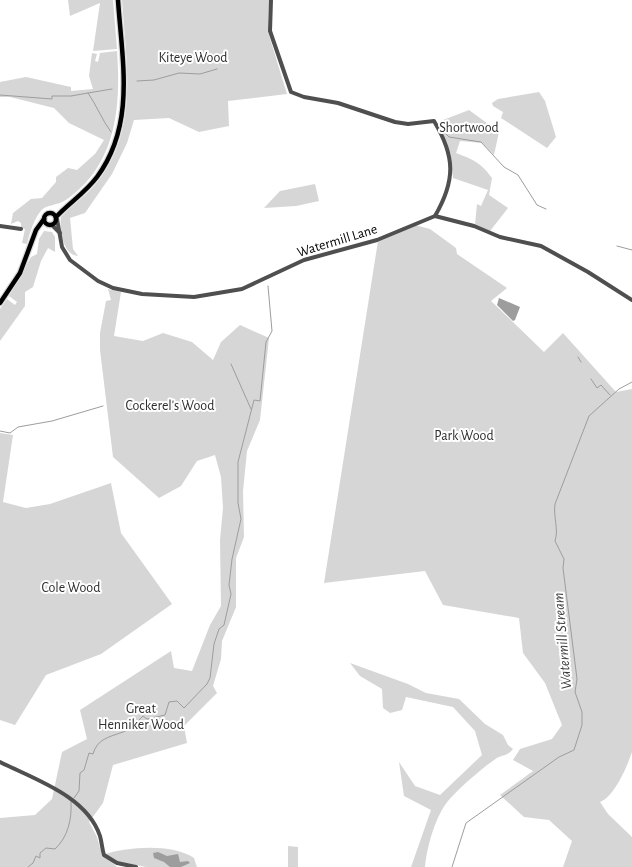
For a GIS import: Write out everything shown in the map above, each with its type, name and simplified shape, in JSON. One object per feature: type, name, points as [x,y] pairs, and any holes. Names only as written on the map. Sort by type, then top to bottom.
[{"type":"main road","points":[[36,230],[50,225],[64,208],[76,200],[96,178],[110,155],[119,132],[124,107],[124,83],[118,0]]},
{"type":"main road","points":[[0,303],[24,265],[36,230],[46,214],[64,208]]},
{"type":"main road","points":[[50,212],[56,218]]},
{"type":"main road","points":[[44,219],[50,225]]},
{"type":"street","points":[[271,0],[270,31],[291,92],[304,97],[338,103],[394,122],[408,124],[434,121],[443,136],[451,168],[449,189],[435,216],[474,226],[500,237],[541,246],[588,272],[632,300]]},
{"type":"street","name":"Watermill Lane","points":[[56,218],[62,247],[68,257],[105,285],[142,294],[194,297],[242,289],[304,260],[377,240],[435,216]]},
{"type":"street","name":"Watermill Lane","points":[[50,225],[60,233]]},
{"type":"street","points":[[0,226],[19,227]]},
{"type":"street","points":[[0,762],[70,797],[92,821],[100,837],[104,855],[117,863],[136,867]]},
{"type":"green space","points":[[68,0],[113,0],[117,49],[93,51],[100,3],[70,16]]},
{"type":"green space","name":"Kiteye Wood","points":[[122,0],[269,0],[268,32],[287,94],[228,101],[229,126],[199,132],[169,118],[134,120],[127,143],[112,174],[85,213],[70,218],[73,249],[78,256],[73,255],[69,251],[63,241],[61,217],[99,180],[112,160],[120,139],[127,93]]},
{"type":"green space","points":[[117,51],[118,92],[116,112],[107,150],[98,167],[86,183],[67,199],[42,209],[29,235],[27,244],[22,243],[25,229],[21,228],[21,223],[18,221],[11,224],[13,213],[31,199],[42,198],[56,182],[56,177],[68,168],[77,170],[95,154],[104,140],[69,123],[54,108],[10,97],[0,97],[0,82],[26,77],[71,87],[71,91],[93,89],[89,76],[92,53],[97,54],[95,61],[98,62],[100,53]]},
{"type":"green space","name":"Shortwood","points":[[539,92],[545,101],[556,137],[547,148],[501,118],[503,112],[493,106],[492,103],[498,99]]},
{"type":"green space","name":"Shortwood","points":[[469,110],[499,132],[494,155],[482,143],[460,141],[456,153],[484,168],[492,178],[489,195],[508,208],[490,231],[475,225],[477,204],[481,206],[488,190],[453,178],[443,134],[443,120]]},
{"type":"green space","points":[[315,184],[319,201],[296,206],[264,208],[280,191]]},
{"type":"green space","name":"Park Wood","points":[[415,225],[430,229],[456,248],[457,254],[507,288],[491,301],[544,352],[563,333],[616,392],[632,389],[632,752],[615,788],[600,802],[608,814],[632,837],[632,867],[563,867],[572,841],[549,820],[524,817],[500,795],[533,771],[513,760],[520,749],[552,739],[562,725],[545,683],[523,653],[519,618],[443,605],[425,571],[324,583],[378,241]]},
{"type":"green space","points":[[44,231],[52,232],[55,237],[55,252],[48,248],[41,261],[33,287],[25,292],[25,306],[0,341],[0,309],[7,299],[15,305],[17,302],[9,296],[31,257],[37,254],[39,239]]},
{"type":"green space","points":[[108,289],[121,292],[114,336],[143,341],[163,333],[192,342],[213,360],[221,342],[240,325],[269,338],[260,420],[247,451],[243,491],[244,537],[236,558],[236,607],[222,641],[221,659],[213,686],[217,693],[184,726],[187,743],[113,765],[103,803],[89,822],[97,837],[102,855],[136,848],[161,848],[184,853],[194,858],[197,867],[146,867],[120,862],[113,863],[117,867],[0,867],[0,818],[35,815],[52,799],[62,752],[87,739],[80,710],[171,651],[174,668],[192,671],[210,625],[221,606],[220,540],[223,508],[221,477],[215,455],[197,461],[181,486],[159,498],[113,457],[100,350],[100,333],[106,301],[111,300]]},
{"type":"green space","name":"Cole Wood","points":[[0,433],[13,435],[3,502],[26,508],[50,504],[111,483],[121,533],[172,604],[101,654],[46,675],[15,725],[0,720]]},
{"type":"green space","points":[[350,663],[408,684],[426,693],[459,699],[485,724],[503,735],[508,745],[513,749],[482,769],[448,801],[439,815],[432,833],[425,867],[411,867],[431,810],[404,796],[399,762],[415,786],[440,795],[482,755],[475,731],[453,707],[406,697],[402,710],[390,713],[383,708],[382,689],[360,676]]},
{"type":"green space","points":[[288,846],[298,847],[298,867],[288,867]]},
{"type":"shaded area","points":[[499,298],[520,307],[515,320],[513,321],[497,305]]},
{"type":"shaded area","points":[[158,852],[167,856],[178,854],[180,862],[188,861],[190,863],[181,867],[170,867],[154,858],[153,853]]},
{"type":"waterway","points":[[137,81],[154,80],[179,73],[200,74],[217,69]]},
{"type":"waterway","points":[[88,93],[112,89]]},
{"type":"waterway","points":[[0,95],[52,99],[52,96],[71,96],[88,93],[111,132]]},
{"type":"waterway","points":[[444,132],[449,137],[481,142],[504,167],[518,175],[537,205],[546,209]]},
{"type":"waterway","points":[[617,246],[632,250]]},
{"type":"waterway","points":[[74,798],[79,791],[80,773],[84,770],[89,753],[93,754],[97,745],[108,737],[125,731],[136,722],[138,724],[138,721],[143,716],[147,719],[165,715],[169,702],[177,701],[184,708],[207,684],[210,678],[214,644],[219,629],[224,625],[231,594],[229,585],[232,559],[241,519],[238,503],[238,462],[254,400],[260,401],[266,342],[272,331],[268,286]]},
{"type":"waterway","points":[[578,357],[581,362]]},
{"type":"waterway","points":[[231,364],[251,409]]},
{"type":"waterway","points":[[591,379],[597,388],[601,385],[610,395]]},
{"type":"waterway","name":"Watermill Stream","points":[[452,867],[466,823],[559,757],[574,750],[582,725],[582,712],[575,692],[577,679],[563,568],[564,559],[555,541],[555,504],[589,416],[619,389],[632,382]]},
{"type":"waterway","points":[[0,431],[10,433],[18,427],[52,421],[103,406]]},
{"type":"waterway","points":[[28,867],[33,863],[36,856],[40,858],[40,853],[46,848],[55,849],[63,839],[70,821],[71,802]]},
{"type":"park label","name":"Cockerel's Wood","points":[[170,405]]},
{"type":"park label","name":"Great Henniker Wood","points":[[141,716]]}]
